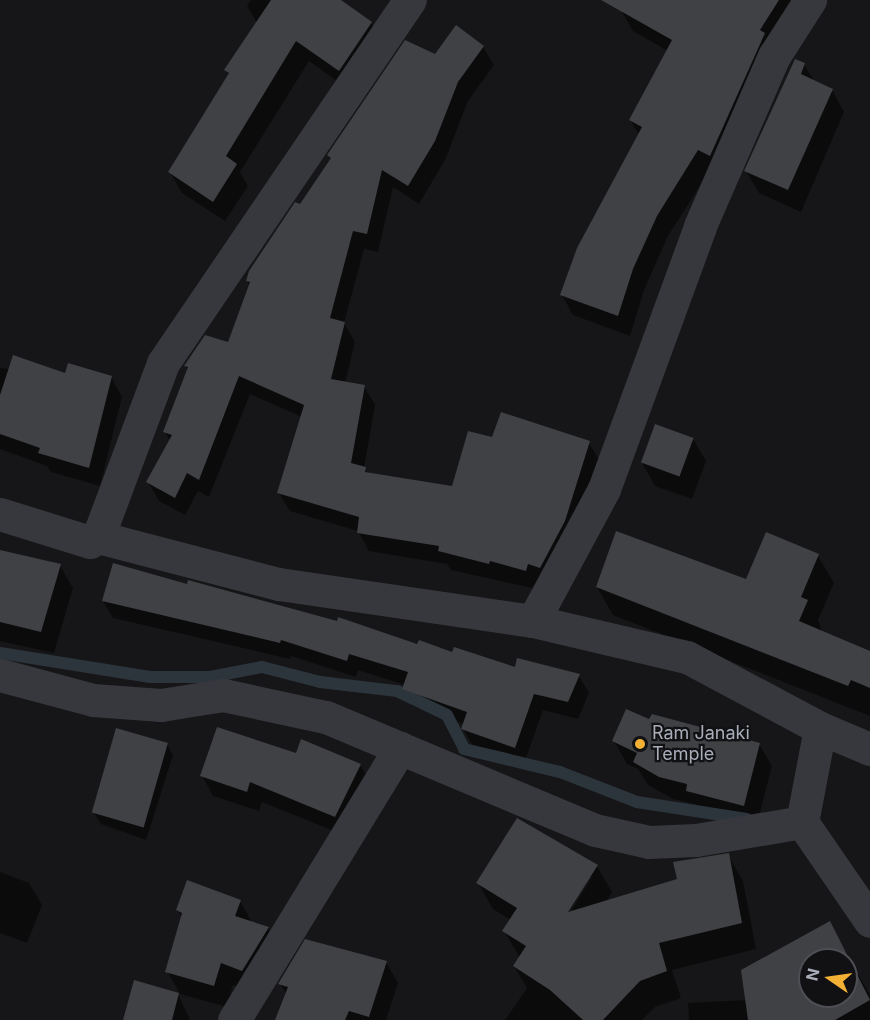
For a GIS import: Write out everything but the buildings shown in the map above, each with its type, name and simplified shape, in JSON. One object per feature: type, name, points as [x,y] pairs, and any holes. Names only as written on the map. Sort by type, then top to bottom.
[{"type":"street","points":[[0,514],[90,542],[98,537],[163,363],[410,0]]},
{"type":"street","points":[[533,621],[604,489],[700,226],[774,56],[810,0]]},
{"type":"street","points":[[98,537],[279,584],[533,621],[687,657],[820,728],[870,749]]},
{"type":"street","points":[[0,675],[93,700],[161,705],[223,695],[326,717],[595,830],[649,843],[696,840],[802,822]]},
{"type":"street","points":[[820,728],[802,822],[870,921]]},
{"type":"street","points":[[234,1020],[400,748]]},
{"type":"waterway","points":[[0,653],[150,677],[210,677],[262,667],[320,682],[397,691],[447,715],[464,749],[560,772],[637,802],[747,819]]},
{"type":"place","name":"Ram Janaki Temple","points":[[640,744]]}]
